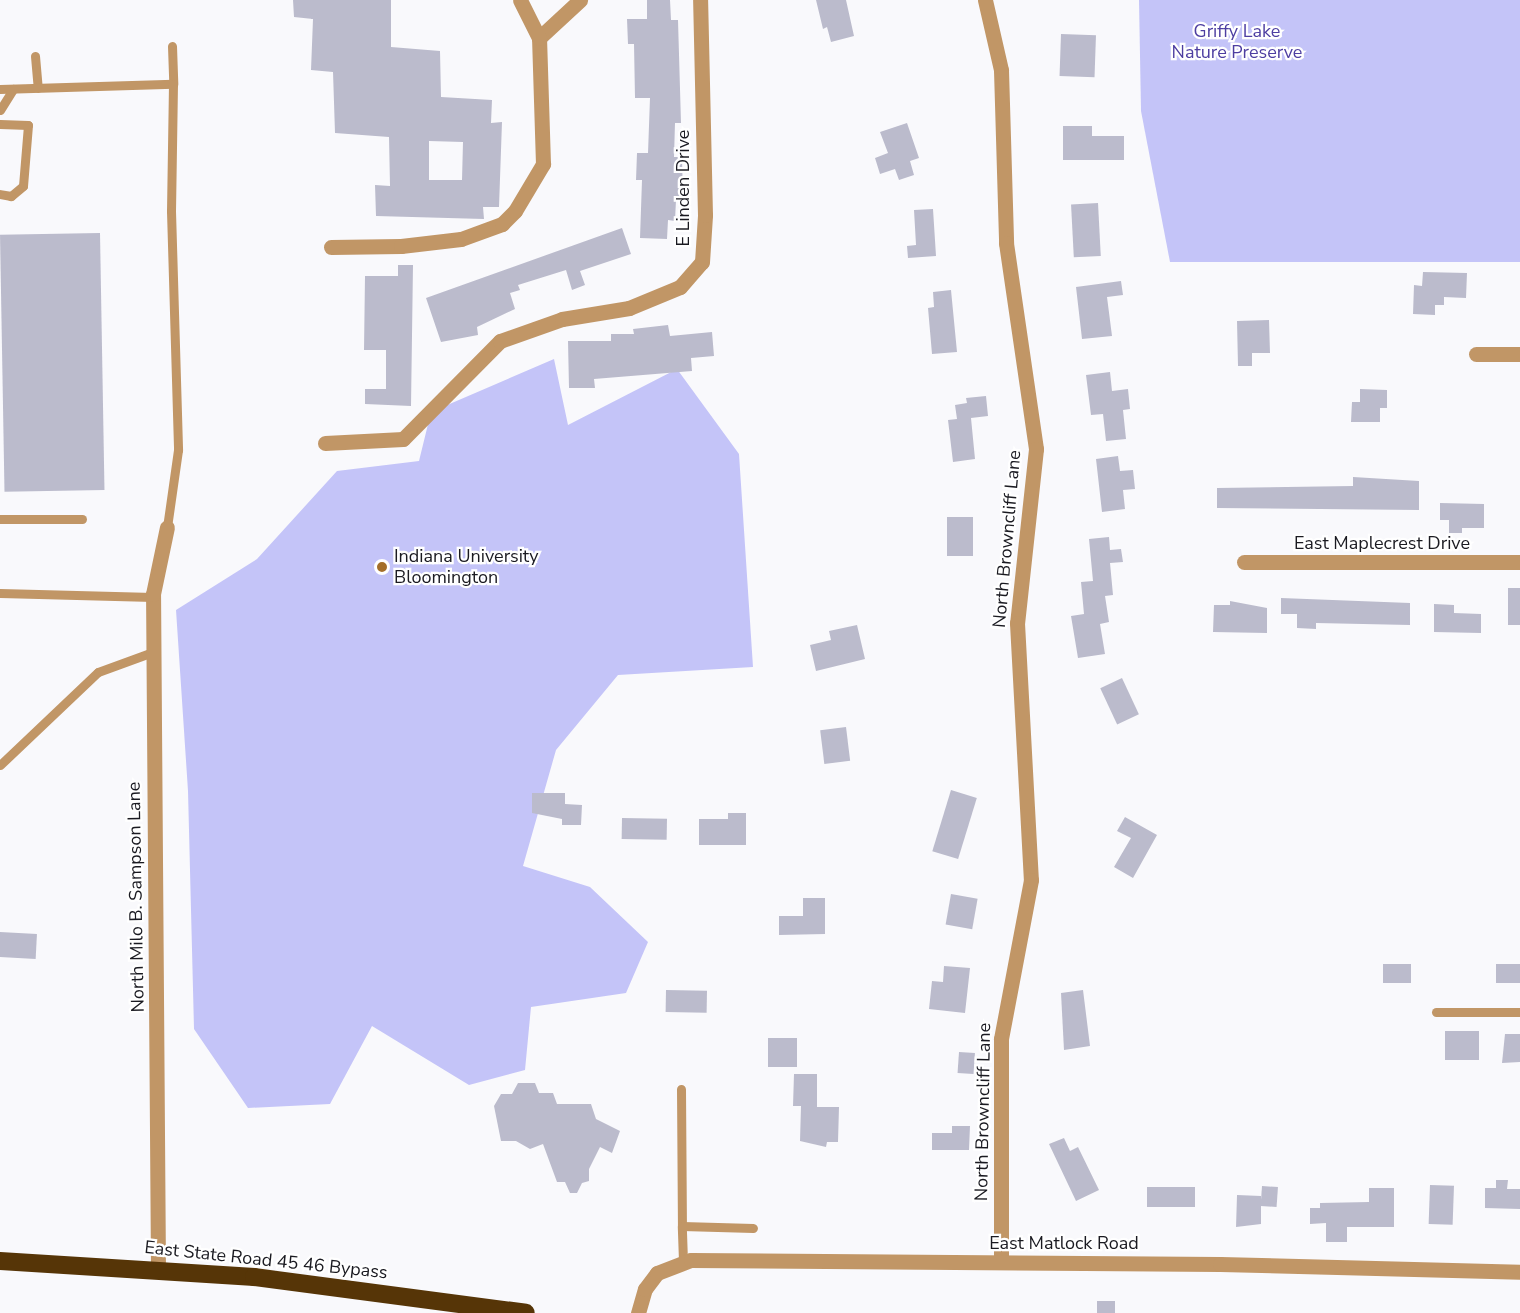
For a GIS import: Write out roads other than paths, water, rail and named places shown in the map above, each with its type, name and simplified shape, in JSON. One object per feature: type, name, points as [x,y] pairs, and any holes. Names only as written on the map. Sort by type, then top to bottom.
[{"type":"highway","name":"East State Road 45 46 Bypass","points":[[0,1261],[158,1269],[312,1283],[526,1313]]},
{"type":"street","points":[[331,247],[401,246],[461,239],[502,224],[515,211],[543,164],[539,38],[520,0]]},
{"type":"street","points":[[539,38],[580,0]]},
{"type":"street","name":"E Linden Drive","points":[[325,443],[403,439],[500,341],[562,319],[629,308],[680,287],[702,262],[705,215],[700,0]]},
{"type":"street","name":"North Browncliff Lane","points":[[985,0],[1001,70],[1006,243],[1036,449],[1017,623],[1031,880],[1001,1039],[1001,1262]]},
{"type":"street","points":[[1476,354],[1520,354]]},
{"type":"street","name":"North Milo B. Sampson Lane","points":[[158,1269],[153,597],[167,527]]},
{"type":"street","name":"East Maplecrest Drive","points":[[1244,562],[1520,562]]},
{"type":"street","name":"East Matlock Road","points":[[638,1313],[651,1279],[667,1266],[683,1261],[1001,1262],[1520,1272]]},
{"type":"lane","points":[[167,527],[178,450],[171,211],[172,46]]},
{"type":"lane","points":[[36,56],[38,88]]},
{"type":"lane","points":[[0,89],[172,84]]},
{"type":"lane","points":[[0,110],[13,89]]},
{"type":"lane","points":[[0,124],[28,125],[23,186],[12,196],[0,195]]},
{"type":"lane","points":[[0,519],[82,519]]},
{"type":"lane","points":[[0,593],[153,597]]},
{"type":"lane","points":[[0,765],[98,672],[153,652]]},
{"type":"lane","points":[[1436,1012],[1520,1012]]},
{"type":"lane","points":[[681,1089],[683,1261]]},
{"type":"lane","points":[[682,1226],[753,1228]]},
{"type":"place","name":"Indiana University Bloomington","points":[[382,567]]},
{"type":"park label","name":"Griffy Lake Nature Preserve","points":[[1237,42]]}]
